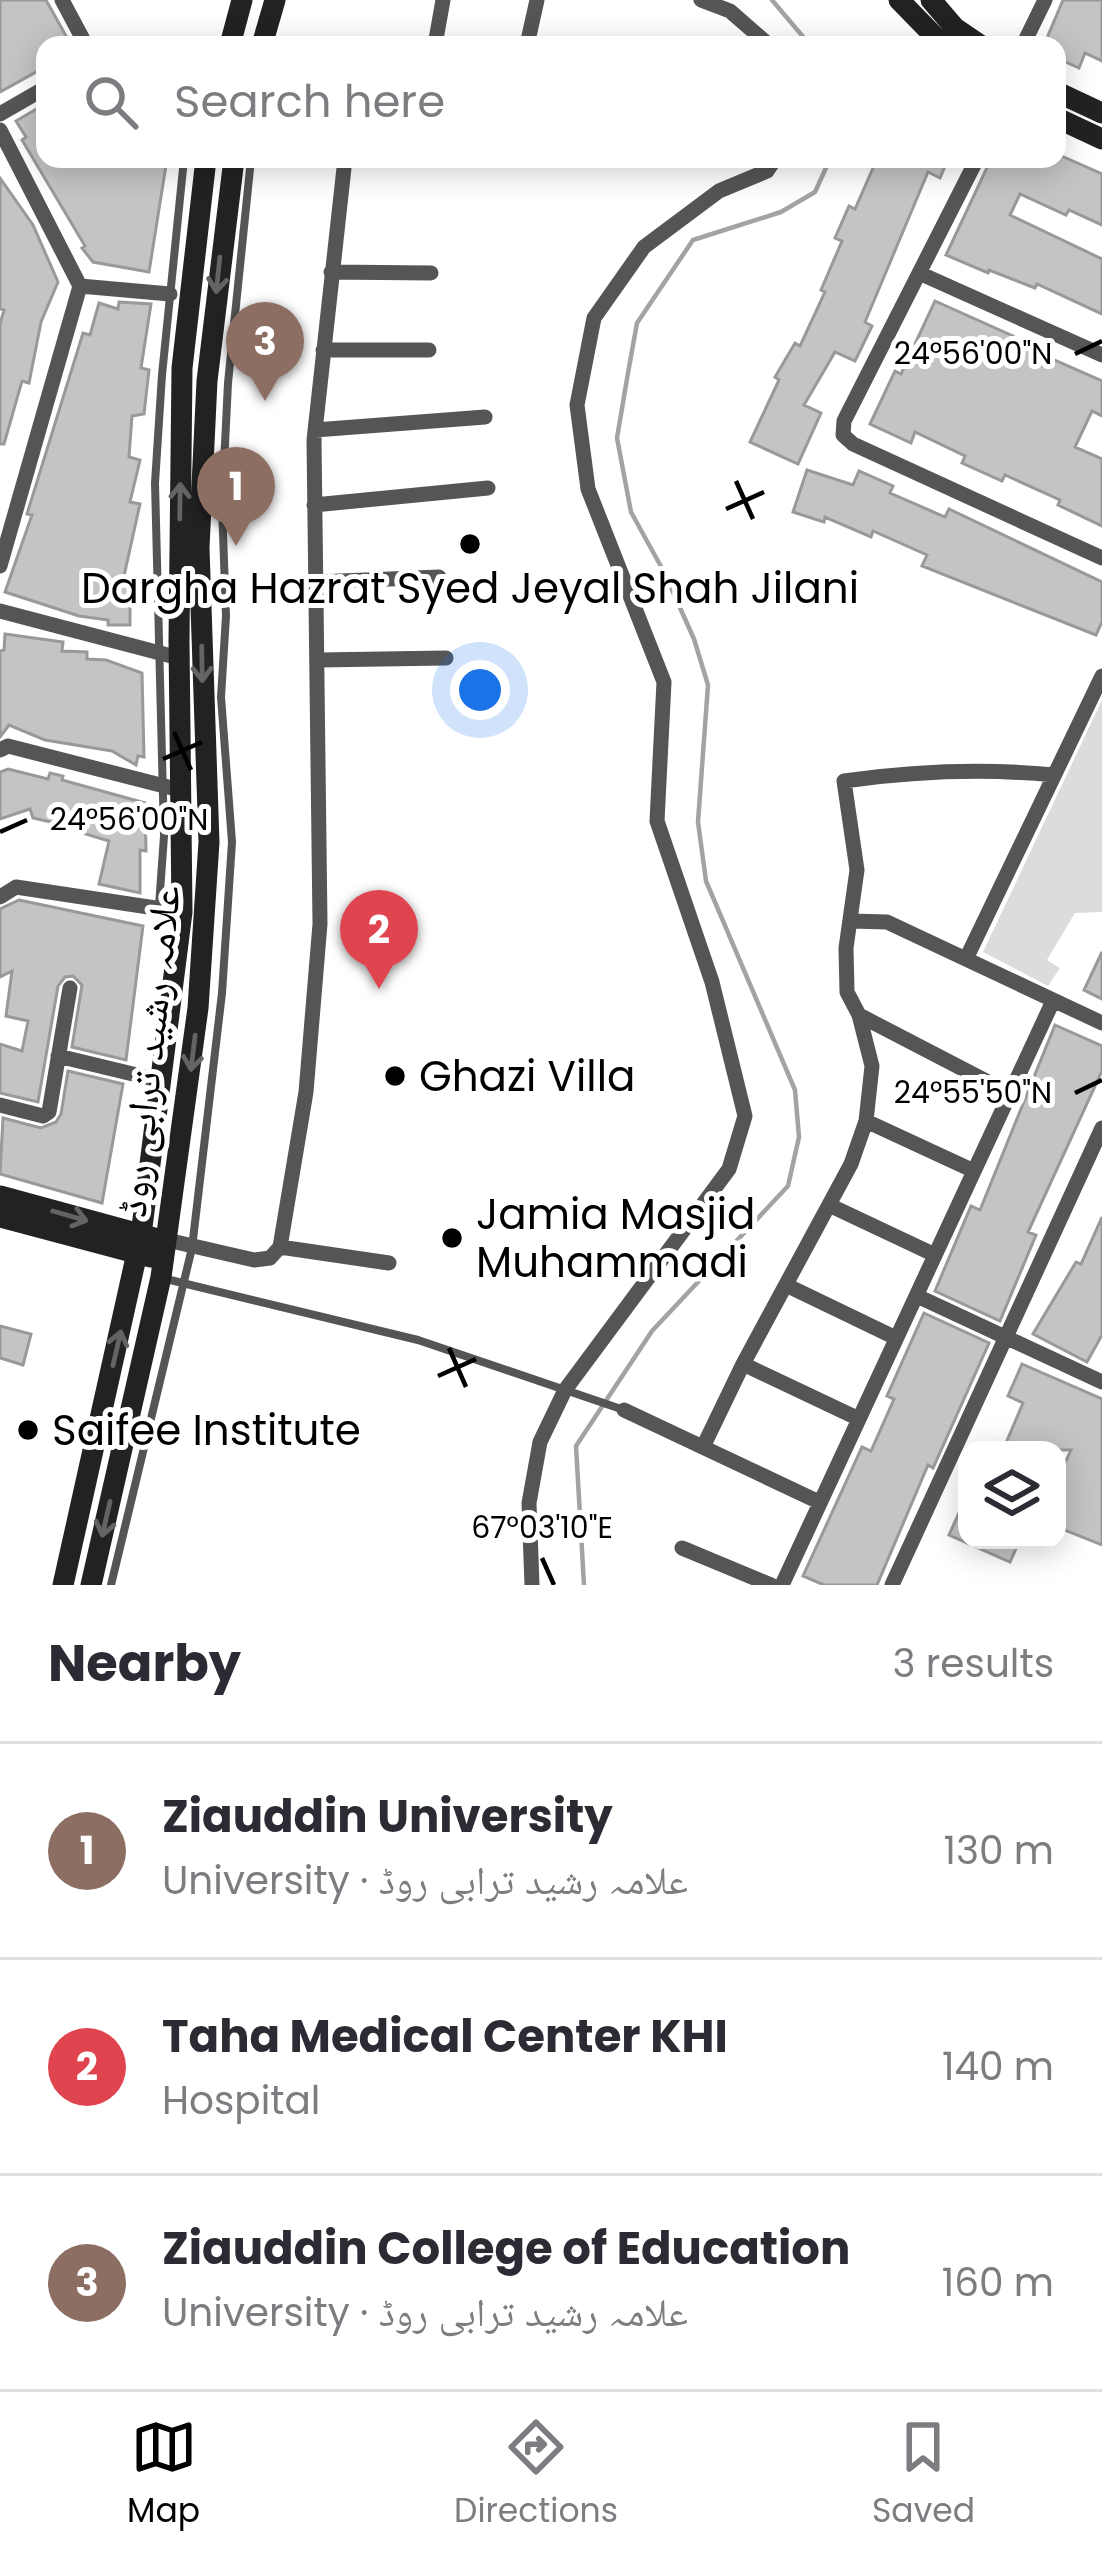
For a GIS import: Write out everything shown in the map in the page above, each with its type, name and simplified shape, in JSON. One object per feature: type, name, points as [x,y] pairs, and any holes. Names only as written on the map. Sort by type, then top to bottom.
[{"type":"main road","points":[[232,36],[242,0]]},
{"type":"main road","points":[[268,36],[275,0]]},
{"type":"main road","points":[[899,0],[934,36]]},
{"type":"main road","points":[[931,0],[967,36]]},
{"type":"main road","points":[[1066,96],[1102,113]]},
{"type":"main road","points":[[1066,122],[1102,139]]},
{"type":"main road","name":"علامہ رشید ترابی روڈ","points":[[63,1585],[139,1245],[182,912],[171,788],[168,655],[182,368],[205,168]]},
{"type":"main road","name":"علامہ رشید ترابی روڈ","points":[[91,1585],[164,1259],[198,1008],[208,842],[199,548],[207,381],[233,168]]},
{"type":"main road","points":[[0,1196],[139,1245],[164,1259]]},
{"type":"main road","points":[[0,1217],[139,1245]]},
{"type":"street","points":[[62,0],[81,36]]},
{"type":"street","points":[[437,36],[443,0]]},
{"type":"street","points":[[531,36],[537,0]]},
{"type":"street","points":[[701,0],[730,11],[759,36]]},
{"type":"street","points":[[1027,36],[1045,0]]},
{"type":"street","points":[[0,115],[36,93]]},
{"type":"street","points":[[0,130],[80,286],[0,566]]},
{"type":"street","points":[[164,1259],[192,1248],[254,1260],[270,1258],[280,1246],[306,1092],[320,924],[315,430],[344,168]]},
{"type":"street","points":[[532,1585],[529,1503],[540,1442],[729,1169],[745,1116],[712,982],[657,821],[664,682],[588,489],[577,405],[595,318],[644,247],[719,191],[768,168]]},
{"type":"street","points":[[972,168],[844,421],[843,435],[853,444],[1102,558]]},
{"type":"street","points":[[331,272],[431,273]]},
{"type":"street","points":[[919,273],[1102,356]]},
{"type":"street","points":[[80,286],[170,294]]},
{"type":"street","points":[[323,350],[429,350]]},
{"type":"street","points":[[315,430],[485,417]]},
{"type":"street","points":[[314,505],[488,488]]},
{"type":"street","points":[[316,582],[439,577]]},
{"type":"street","points":[[0,611],[168,655]]},
{"type":"street","points":[[319,660],[446,658]]},
{"type":"street","points":[[966,959],[1102,676]]},
{"type":"street","points":[[0,750],[8,746],[171,788]]},
{"type":"street","points":[[703,1447],[742,1364],[851,1164],[866,1121],[872,1066],[859,1015],[847,992],[846,948],[857,870],[844,781],[918,770],[987,768],[1054,775]]},
{"type":"street","points":[[0,897],[16,887],[182,912]]},
{"type":"street","points":[[851,920],[887,922],[1102,1023]]},
{"type":"street","points":[[0,1105],[46,1115],[70,988]]},
{"type":"street","points":[[782,1585],[1053,1001]]},
{"type":"street","points":[[859,1015],[1011,1094]]},
{"type":"street","points":[[58,1056],[162,1081]]},
{"type":"street","points":[[866,1121],[974,1171]]},
{"type":"street","points":[[892,1585],[1102,1128]]},
{"type":"street","points":[[830,1204],[935,1255]]},
{"type":"street","points":[[280,1246],[389,1263]]},
{"type":"street","points":[[786,1285],[896,1338]]},
{"type":"street","points":[[917,1296],[1102,1382]]},
{"type":"street","points":[[742,1364],[857,1418]]},
{"type":"street","points":[[624,1410],[819,1502]]},
{"type":"street","points":[[682,1548],[771,1585]]},
{"type":"lane","points":[[168,655],[155,483],[183,168]]},
{"type":"lane","points":[[111,1585],[192,1248],[222,993],[232,842],[221,697],[226,616],[222,505],[228,383],[250,168]]},
{"type":"lane","points":[[158,908],[171,788]]},
{"type":"lane","points":[[164,1259],[184,1283],[418,1340],[624,1410]]},
{"type":"shaded area","points":[[1102,700],[1102,912],[1075,913],[1047,960],[1060,968],[1048,986],[983,952]]},
{"type":"building","points":[[0,0],[46,0],[66,36],[36,36],[36,72],[0,92]]},
{"type":"building","points":[[1063,0],[1102,0],[1102,61],[1085,53],[1079,68],[1066,62],[1066,36],[1048,36]]},
{"type":"building","points":[[36,109],[36,164],[22,140],[26,137],[16,121]]},
{"type":"building","points":[[1066,158],[1102,174],[1102,225],[1020,194],[1010,215],[1102,259],[1102,314],[1037,284],[1035,288],[946,255],[987,168],[1066,168]]},
{"type":"building","points":[[39,168],[166,168],[149,272],[93,262]]},
{"type":"building","points":[[873,168],[944,168],[940,178],[928,172],[865,322],[872,326],[855,361],[835,352],[804,405],[821,413],[798,464],[750,442],[779,380],[775,377],[795,343],[800,346],[825,292],[821,290],[842,241],[835,238],[849,206],[855,209]]},
{"type":"building","points":[[0,178],[33,225],[58,282],[41,322],[29,383],[22,381],[4,444],[0,444],[4,310],[0,309]]},
{"type":"building","points":[[935,301],[1102,381],[1102,416],[1092,411],[1075,447],[1102,459],[1102,526],[1005,475],[1002,481],[962,463],[965,456],[915,432],[911,443],[870,424],[895,371],[901,374]]},
{"type":"building","points":[[119,302],[151,304],[141,368],[149,370],[144,414],[132,416],[129,457],[140,460],[130,502],[140,504],[122,585],[130,585],[130,625],[108,625],[108,620],[79,616],[5,592],[32,515],[27,514],[83,333],[90,335],[99,303],[118,309]]},
{"type":"building","points":[[807,470],[853,485],[859,471],[893,486],[890,493],[945,517],[949,509],[1102,582],[1102,622],[1096,635],[922,566],[927,555],[873,531],[871,537],[825,517],[824,522],[793,512]]},
{"type":"building","points":[[5,634],[63,642],[62,651],[87,652],[87,659],[106,660],[142,673],[144,757],[138,756],[136,765],[112,751],[45,740],[9,725],[0,737],[0,651]]},
{"type":"building","points":[[8,769],[48,779],[50,773],[63,776],[62,780],[145,803],[146,851],[140,850],[140,893],[99,884],[109,841],[33,818],[30,809],[0,819],[0,772]]},
{"type":"building","points":[[19,900],[143,926],[126,1060],[72,1047],[82,985],[73,976],[65,977],[58,986],[38,1102],[0,1093],[0,1044],[22,1051],[28,1021],[6,1016],[12,971],[0,977],[0,909]]},
{"type":"building","points":[[1102,952],[1102,999],[1084,990]]},
{"type":"building","points":[[1055,1025],[1102,1046],[1102,1071],[1028,1232],[1036,1235],[1000,1321],[935,1291],[971,1206],[980,1210]]},
{"type":"building","points":[[68,1071],[123,1084],[102,1203],[0,1174],[3,1118],[41,1128],[56,1122]]},
{"type":"building","points":[[1102,1217],[1102,1335],[1087,1362],[1033,1334],[1076,1262],[1081,1264]]},
{"type":"building","points":[[924,1313],[989,1343],[933,1468],[928,1465],[877,1585],[824,1585],[803,1576],[862,1447],[871,1451],[894,1399],[887,1396]]},
{"type":"building","points":[[0,1326],[31,1334],[23,1365],[0,1358]]},
{"type":"building","points":[[1022,1364],[1102,1399],[1102,1545],[1066,1531],[1066,1461],[1071,1450],[1066,1450],[1066,1441],[1007,1441],[1023,1403],[1008,1396]]},
{"type":"building","points":[[958,1515],[958,1539],[949,1535]]},
{"type":"building","points":[[981,1549],[1016,1549],[1010,1562]]},
{"type":"waterway","points":[[772,0],[802,36]]},
{"type":"waterway","points":[[584,1585],[576,1446],[652,1331],[788,1186],[799,1137],[795,1090],[706,881],[698,822],[708,685],[694,639],[631,512],[617,438],[628,373],[637,323],[693,240],[781,212],[815,192],[826,168]]},
{"type":"place","name":"Ziauddin College of Education","points":[[265,401]]},
{"type":"place","name":"Dargha Hazrat Syed Jeyal Shah Jilani","points":[[470,544]]},
{"type":"place","name":"Ziauddin University","points":[[236,546]]},
{"type":"place","name":"Taha Medical Center KHI","points":[[379,989]]},
{"type":"place","name":"Ghazi Villa","points":[[395,1076]]},
{"type":"place","name":"Jamia Masjid Muhammadi","points":[[452,1238]]},
{"type":"place","name":"Saifee Institute","points":[[28,1430]]}]
